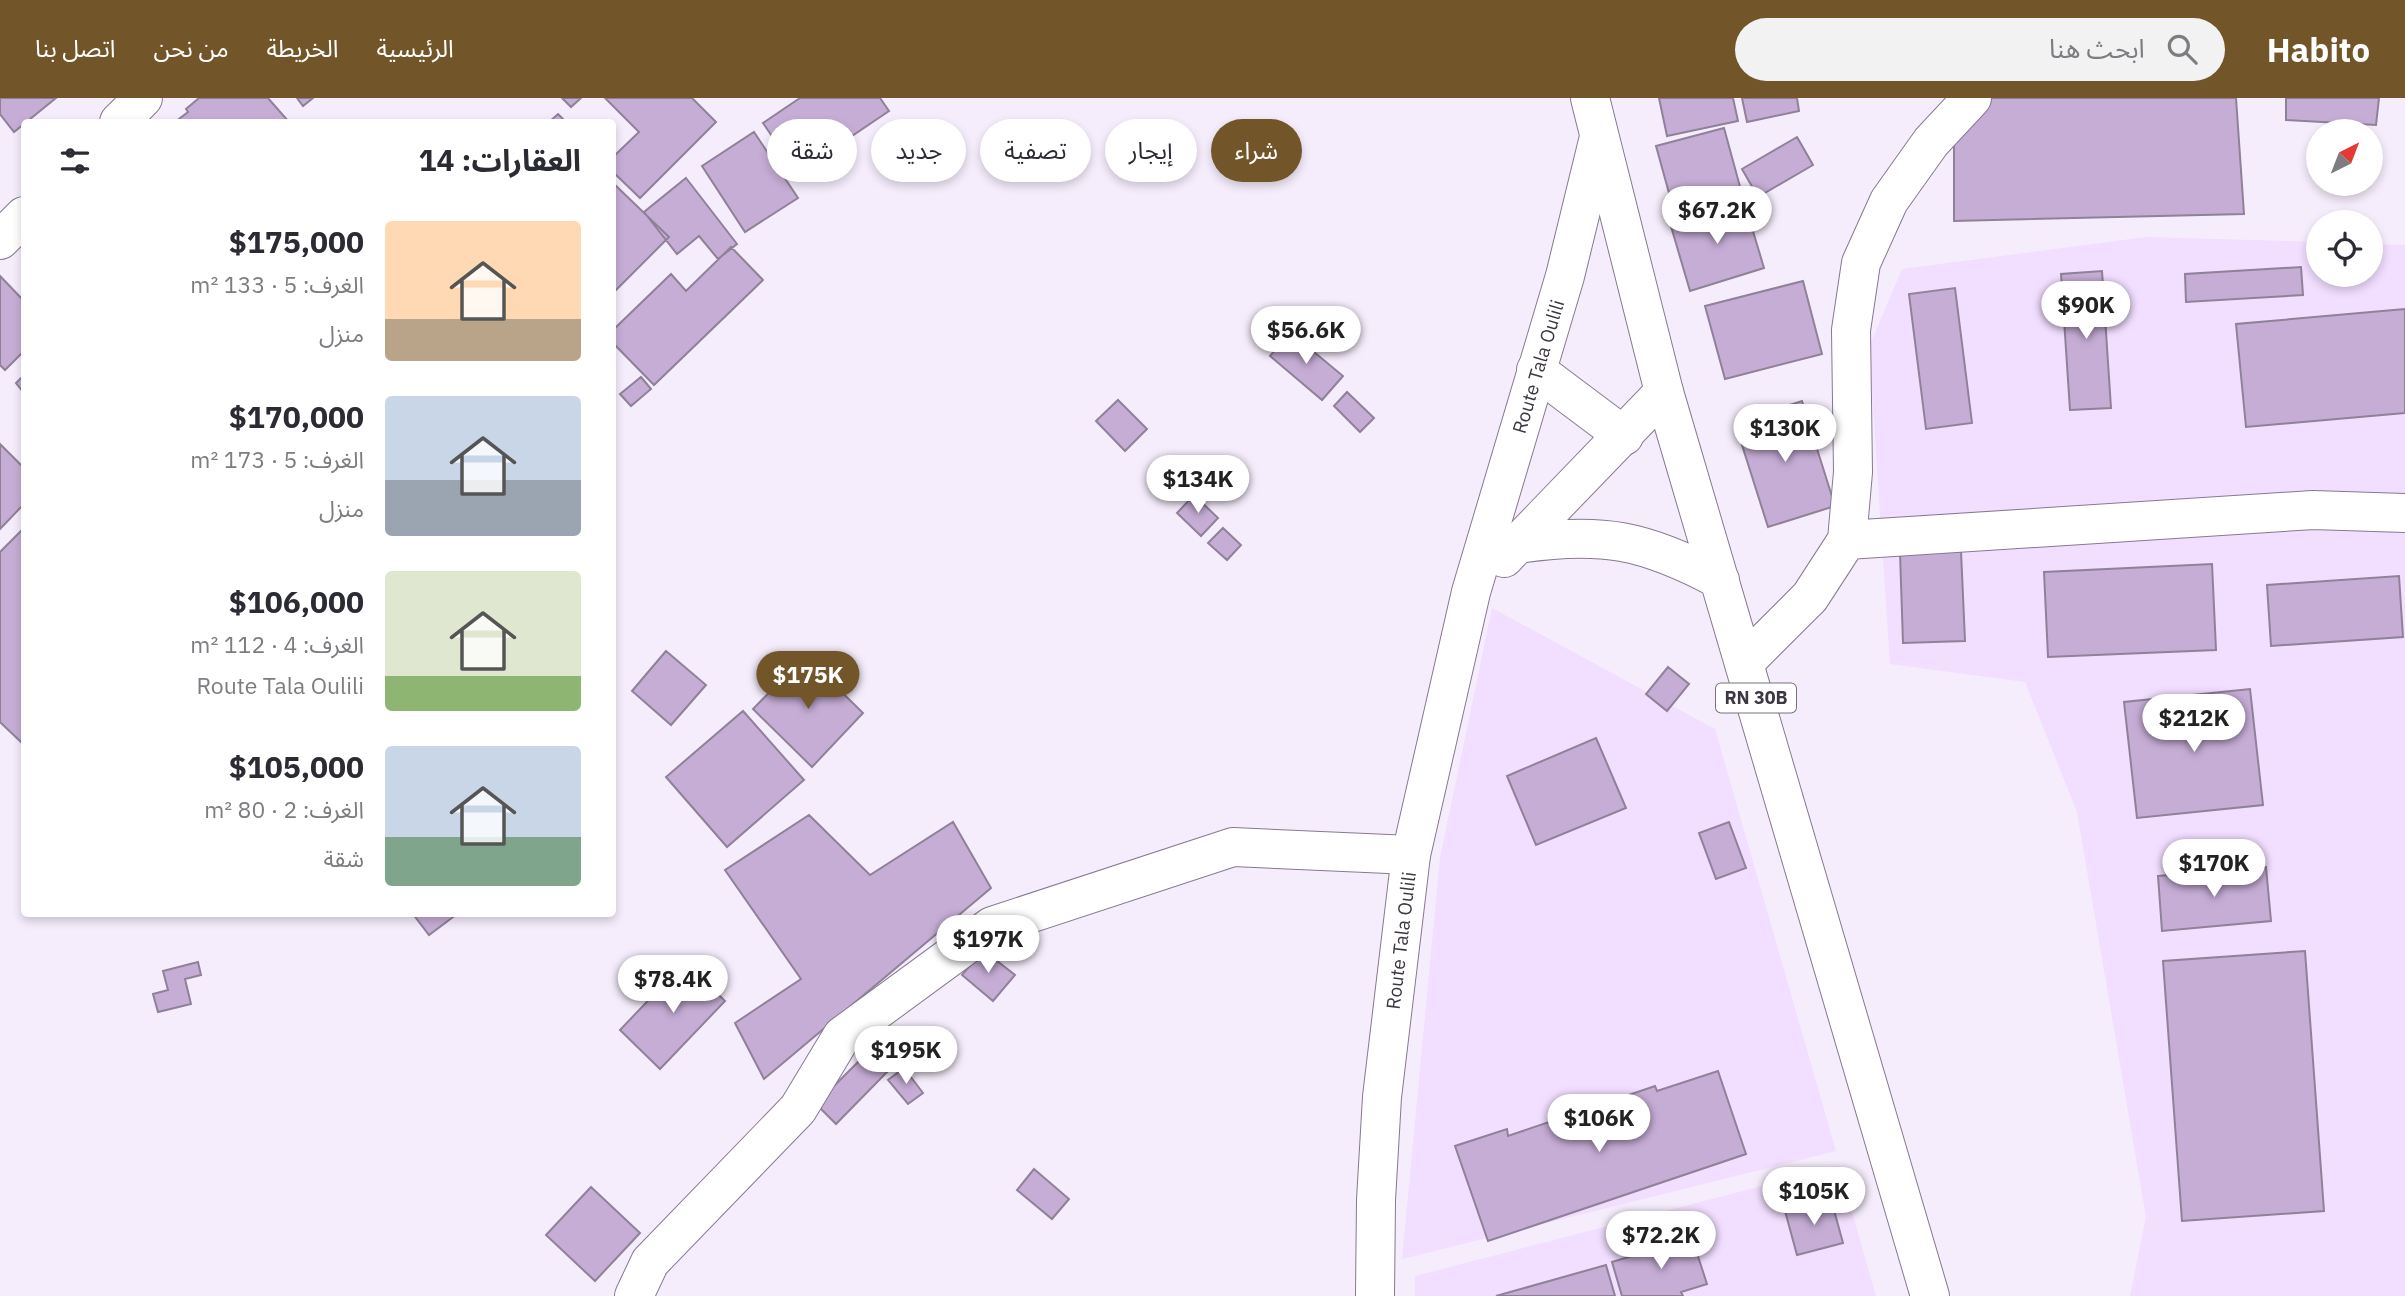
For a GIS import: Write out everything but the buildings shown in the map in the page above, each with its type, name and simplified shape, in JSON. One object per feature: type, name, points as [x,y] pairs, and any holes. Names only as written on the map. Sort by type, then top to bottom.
[{"type":"street","points":[[122,119],[143,98]]},
{"type":"street","name":"RN 30B","points":[[1590,98],[1664,392],[1930,1296]]},
{"type":"street","points":[[1745,662],[1810,597],[1847,540],[1853,472],[1850,330],[1861,263],[1889,201],[1931,142],[1972,98]]},
{"type":"street","name":"Route Tala Oulili","points":[[1375,1296],[1376,1200],[1382,1097],[1412,855],[1471,592],[1565,276],[1599,137]]},
{"type":"street","points":[[0,240],[21,219]]},
{"type":"street","points":[[1536,370],[1624,436]]},
{"type":"street","points":[[1471,592],[1664,392]]},
{"type":"street","points":[[1847,540],[2313,510],[2405,513]]},
{"type":"street","points":[[1518,544],[1560,537],[1602,538],[1633,544],[1683,560],[1720,580]]},
{"type":"street","points":[[634,1296],[650,1262],[799,1109],[842,1036],[992,926],[1233,847],[1412,855]]},
{"type":"shaded area","points":[[2146,237],[2306,242],[2306,287],[2383,287],[2383,244],[2405,245],[2405,1296],[2130,1296],[2146,1217],[2077,812],[2025,682],[1890,664],[1869,347],[1902,269]]},
{"type":"shaded area","points":[[1492,608],[1715,729],[1836,1151],[1402,1259],[1440,858]]},
{"type":"shaded area","points":[[1839,1166],[1876,1296],[1415,1296],[1415,1276]]}]
